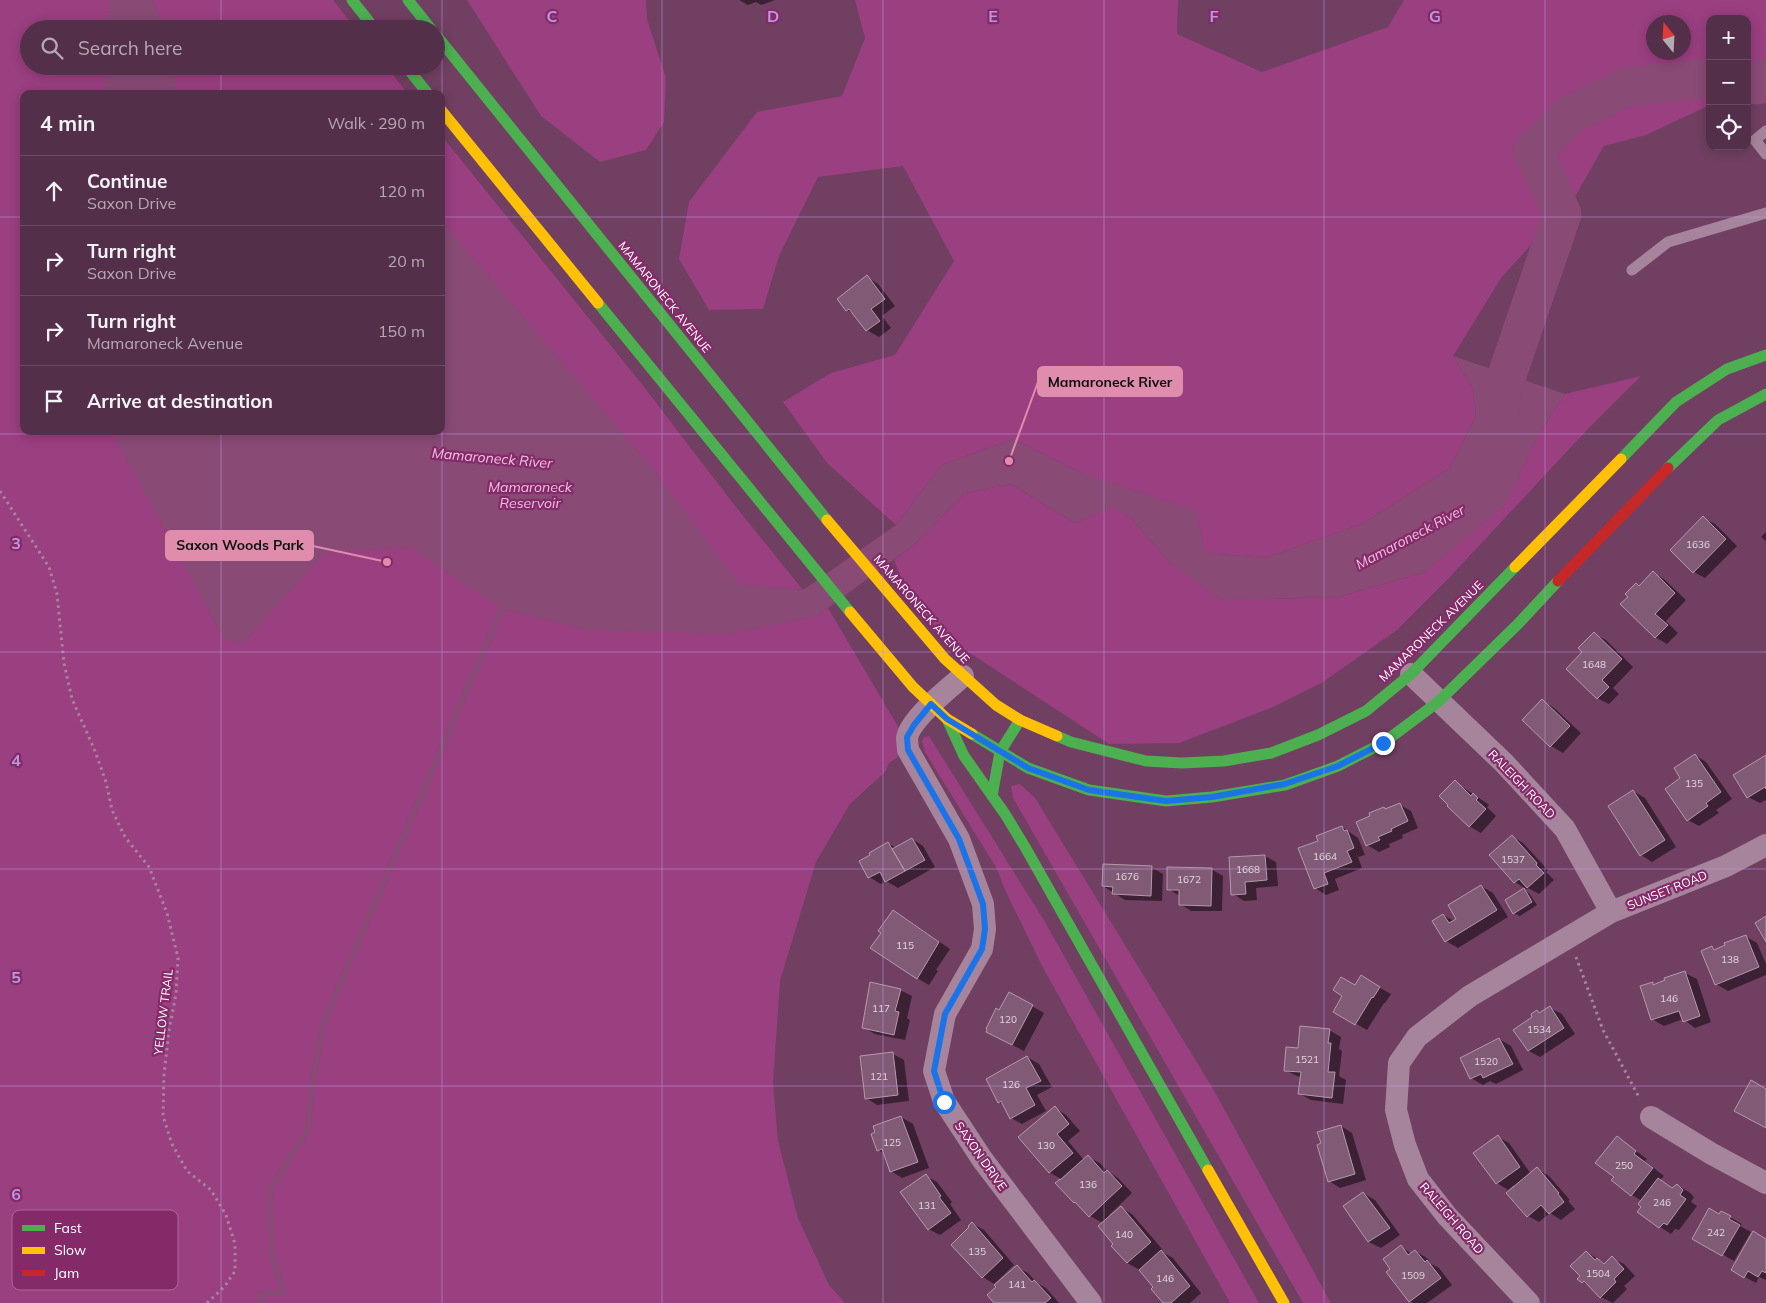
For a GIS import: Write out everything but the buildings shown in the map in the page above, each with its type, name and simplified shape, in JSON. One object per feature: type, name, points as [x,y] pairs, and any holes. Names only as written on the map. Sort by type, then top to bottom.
[{"type":"main road","points":[[352,0],[368,20]]},
{"type":"main road","points":[[408,0],[424,20]]},
{"type":"main road","name":"MAMARONECK AVENUE","points":[[445,46],[842,539],[945,659],[996,705],[1020,720],[1071,742],[1146,761],[1224,760],[1271,753],[1318,734],[1366,711],[1411,674],[1676,402],[1727,369],[1766,355]]},
{"type":"main road","points":[[413,75],[425,90]]},
{"type":"main road","points":[[445,115],[884,654],[939,712],[1028,768],[1089,790],[1166,801],[1212,797],[1285,784],[1338,766],[1383,743],[1438,702],[1518,624],[1648,488],[1718,420],[1766,394]]},
{"type":"main road","points":[[939,712],[964,756],[1030,855],[1284,1303]]},
{"type":"main road","points":[[992,796],[1000,752],[1020,720]]},
{"type":"street","name":"RALEIGH ROAD","points":[[1411,674],[1438,702],[1504,763],[1565,829],[1611,912]]},
{"type":"street","name":"SAXON DRIVE","points":[[963,676],[939,712],[914,725],[907,737],[908,750],[959,839],[983,904],[985,929],[982,949],[945,1014],[934,1071],[944,1102],[982,1158],[1091,1303]]},
{"type":"street","name":"SUNSET ROAD","points":[[1569,938],[1611,912],[1726,866],[1766,845]]},
{"type":"street","name":"RALEIGH ROAD","points":[[1529,1303],[1448,1216],[1418,1179],[1405,1145],[1396,1110],[1399,1063],[1417,1037],[1470,996],[1569,938]]},
{"type":"street","points":[[1651,1117],[1712,1154],[1766,1183]]},
{"type":"lane","points":[[1766,131],[1755,140],[1766,154]]},
{"type":"lane","points":[[1632,270],[1668,242],[1766,213]]},
{"type":"path","name":"YELLOW TRAIL","points":[[0,491],[49,567],[57,594],[64,663],[72,699],[95,750],[106,782],[112,810],[125,837],[149,867],[167,913],[178,958],[176,994],[169,1030],[164,1075],[163,1116],[172,1144],[187,1171],[211,1190],[226,1215],[235,1244],[235,1271],[225,1286],[207,1303]]},
{"type":"path","points":[[1569,938],[1603,1030],[1626,1076],[1651,1117]]},
{"type":"shaded area","points":[[0,0],[333,0],[349,20],[20,20],[20,75],[393,75],[405,90],[20,90],[20,435],[445,435],[445,140],[641,383],[732,502],[803,590],[796,589],[817,616],[828,608],[899,728],[898,757],[889,763],[886,771],[850,804],[816,862],[780,981],[773,1083],[778,1141],[798,1218],[829,1285],[845,1303],[0,1303]]},
{"type":"shaded area","points":[[467,0],[646,0],[647,19],[666,78],[664,122],[646,150],[600,162],[541,116]]},
{"type":"shaded area","points":[[855,0],[1178,0],[1177,34],[1262,72],[1388,27],[1404,0],[1766,0],[1766,79],[1751,85],[1751,15],[1706,15],[1706,107],[1646,135],[1604,146],[1576,195],[1501,278],[1453,356],[1473,388],[1476,416],[1450,468],[1362,524],[1265,558],[1205,553],[1081,473],[1013,439],[942,465],[896,525],[827,463],[783,402],[831,373],[895,355],[954,261],[903,166],[818,177],[779,256],[763,309],[709,310],[679,259],[689,202],[757,112],[842,96],[865,38]]},
{"type":"shaded area","points":[[1641,376],[1586,431],[1449,578],[1397,630],[1323,682],[1273,707],[1179,743],[1109,744],[942,635],[908,595],[894,560],[915,544],[965,493],[1011,484],[1075,523],[1113,506],[1131,518],[1171,564],[1276,599],[1338,597],[1425,572],[1541,430],[1565,394]]},
{"type":"shaded area","points":[[929,736],[1045,922],[1259,1303],[1230,1303],[1043,968],[1005,890],[997,869],[925,752],[922,741],[924,737]]},
{"type":"shaded area","points":[[1020,784],[1035,798],[1212,1087],[1331,1303],[1303,1303],[1013,798],[1011,786]]},
{"type":"water","points":[[109,0],[152,0],[162,20],[108,20]]},
{"type":"water","points":[[105,75],[175,75],[176,90],[104,90]]},
{"type":"water","name":"Mamaroneck Reservoir","points":[[445,225],[652,468],[739,584],[803,590],[896,525],[942,465],[1013,439],[1081,473],[1196,511],[1205,553],[1265,558],[1362,524],[1450,468],[1476,416],[1473,388],[1453,356],[1565,394],[1541,430],[1505,505],[1425,572],[1338,597],[1222,600],[1171,564],[1131,518],[1113,507],[1075,523],[1011,484],[965,493],[915,544],[817,616],[729,634],[589,630],[502,609],[409,547],[325,553],[243,643],[224,639],[116,440],[115,435],[445,435]]},
{"type":"waterway","name":"Mamaroneck River","points":[[1751,84],[1758,85],[1766,78]]},
{"type":"waterway","name":"Mamaroneck River","points":[[1496,426],[1505,381],[1562,214],[1533,150],[1570,115],[1627,87],[1706,80]]},
{"type":"waterway","points":[[260,1303],[260,1295],[283,1292],[272,1257],[270,1190],[308,1129],[312,1088],[323,1024],[505,601]]},
{"type":"traffic: fast","points":[[352,0],[368,20]]},
{"type":"traffic: fast","points":[[408,0],[424,20]]},
{"type":"traffic: fast","points":[[445,46],[827,520]]},
{"type":"traffic: fast","points":[[413,75],[425,90]]},
{"type":"traffic: fast","points":[[598,303],[850,612]]},
{"type":"traffic: fast","points":[[1621,459],[1676,402],[1727,369],[1766,355]]},
{"type":"traffic: fast","points":[[1668,468],[1718,420],[1766,394]]},
{"type":"traffic: fast","points":[[1057,736],[1071,742],[1146,761],[1182,763],[1224,761],[1271,753],[1318,735],[1366,711],[1411,674],[1515,567]]},
{"type":"traffic: fast","points":[[972,734],[1028,768],[1089,790],[1166,801],[1212,797],[1285,785],[1338,766],[1383,743],[1438,702],[1518,624],[1558,581]]},
{"type":"traffic: fast","points":[[947,719],[964,756],[1005,814],[1025,847],[1208,1170]]},
{"type":"traffic: fast","points":[[992,796],[1000,752],[1020,720]]},
{"type":"traffic: slow","points":[[445,115],[598,303]]},
{"type":"traffic: slow","points":[[1515,567],[1621,459]]},
{"type":"traffic: slow","points":[[827,520],[945,659],[996,705],[1020,720],[1057,736]]},
{"type":"traffic: slow","points":[[850,612],[913,687],[947,719],[972,734]]},
{"type":"traffic: slow","points":[[1208,1170],[1284,1303]]},
{"type":"traffic: jam","points":[[1558,581],[1668,468]]},
{"type":"place","name":"Mamaroneck River","points":[[1009,461]]},
{"type":"place","name":"Saxon Woods Park","points":[[387,562]]},
{"type":"route","points":[[944,1102],[934,1071],[945,1014],[982,949],[985,929],[983,904],[959,839],[908,750],[907,737],[931,704],[947,719],[1028,768],[1089,790],[1166,801],[1212,797],[1285,784],[1338,766],[1383,743]]}]
